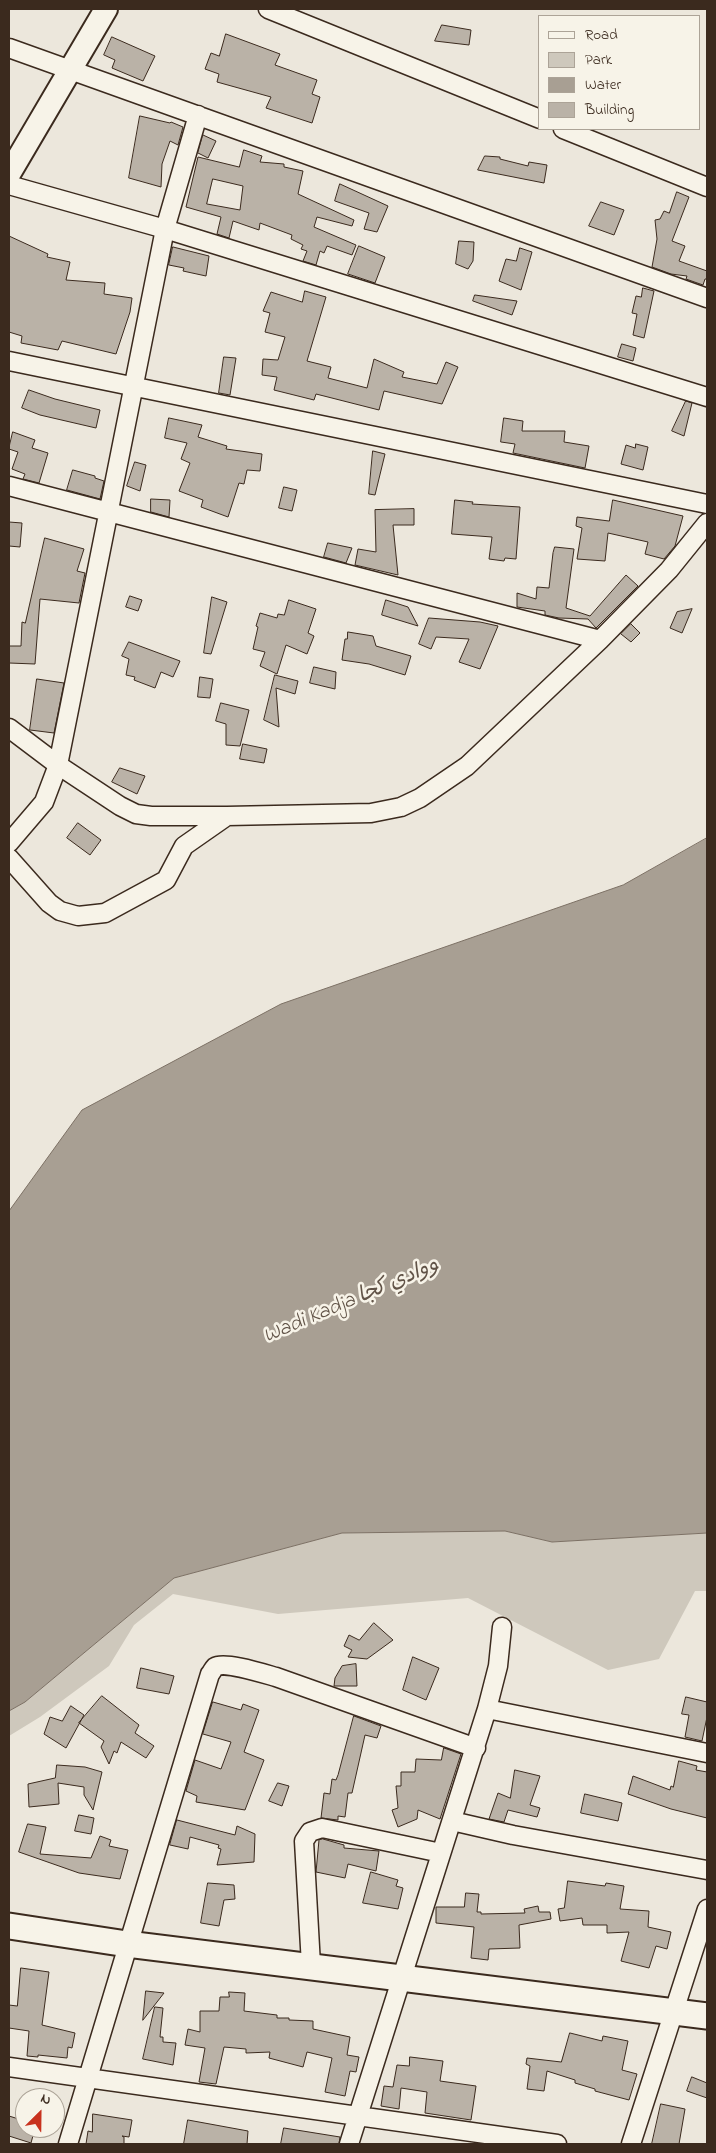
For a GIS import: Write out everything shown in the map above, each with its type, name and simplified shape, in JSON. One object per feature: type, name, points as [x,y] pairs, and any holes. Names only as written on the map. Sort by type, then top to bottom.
[{"type":"main road","points":[[9,1926],[127,1944],[311,1965],[707,2016]]},
{"type":"street","points":[[9,174],[72,70],[106,9]]},
{"type":"street","points":[[268,9],[538,118]]},
{"type":"street","points":[[9,48],[707,298]]},
{"type":"street","points":[[9,843],[44,802],[58,764],[135,388],[165,229],[198,115]]},
{"type":"street","points":[[566,130],[707,187]]},
{"type":"street","points":[[9,185],[165,229],[707,397]]},
{"type":"street","points":[[9,361],[707,504]]},
{"type":"street","points":[[9,486],[600,640]]},
{"type":"street","points":[[9,728],[120,806],[136,814],[151,816],[227,816],[371,813],[401,806],[420,798],[467,766],[600,640],[669,570],[707,523]]},
{"type":"street","points":[[9,858],[48,903],[60,911],[78,916],[105,913],[166,880],[184,846],[227,816]]},
{"type":"street","points":[[349,2144],[488,1709],[498,1666],[502,1627]]},
{"type":"street","points":[[68,2144],[210,1674],[215,1667],[244,1669],[276,1677],[476,1748]]},
{"type":"street","points":[[488,1709],[707,1754]]},
{"type":"street","points":[[452,1821],[513,1835],[707,1870]]},
{"type":"street","points":[[311,1965],[304,1841],[310,1832],[322,1828],[441,1853]]},
{"type":"street","points":[[631,2144],[707,1909]]},
{"type":"street","points":[[9,2067],[557,2144]]},
{"type":"green space","points":[[505,1531],[552,1542],[707,1533],[707,1591],[695,1591],[659,1659],[608,1670],[468,1598],[278,1614],[173,1594],[134,1625],[109,1666],[40,1717],[9,1736],[9,1711],[25,1702],[174,1578],[342,1533]]},
{"type":"water","name":"Wadi Kadja ووادي كجا","points":[[707,838],[707,1533],[552,1542],[505,1531],[342,1533],[174,1578],[25,1702],[9,1711],[9,1211],[82,1110],[281,1004],[623,885]]},
{"type":"building","points":[[442,25],[471,30],[469,45],[435,41]]},
{"type":"building","points":[[226,34],[280,54],[275,65],[317,80],[312,94],[320,97],[312,123],[266,108],[271,97],[217,82],[219,74],[205,69],[211,53],[219,56]]},
{"type":"building","points":[[112,37],[155,56],[143,81],[112,68],[115,60],[104,55]]},
{"type":"building","points":[[140,116],[171,122],[183,127],[178,145],[170,141],[162,164],[161,187],[129,178]]},
{"type":"building","points":[[203,135],[216,141],[208,158],[198,153]]},
{"type":"building","points":[[244,150],[262,156],[260,162],[284,164],[284,167],[303,171],[298,194],[354,220],[352,226],[317,217],[314,227],[356,245],[352,255],[327,246],[324,253],[320,251],[316,265],[303,261],[307,251],[301,249],[303,245],[291,239],[292,235],[260,223],[259,230],[233,221],[229,238],[217,234],[221,217],[186,207],[198,157],[239,167]],"holes":[[[213,179],[243,186],[240,210],[207,204]]]},
{"type":"building","points":[[485,156],[500,157],[500,159],[528,166],[529,162],[547,165],[544,183],[478,170]]},
{"type":"building","points":[[340,184],[388,206],[377,232],[364,229],[369,213],[335,201]]},
{"type":"building","points":[[677,192],[689,197],[672,241],[685,246],[679,261],[707,271],[707,279],[705,279],[703,285],[686,279],[687,276],[671,274],[652,267],[657,239],[655,220],[660,219],[664,211],[669,213]]},
{"type":"building","points":[[601,202],[624,210],[614,235],[589,226]]},
{"type":"building","points":[[9,236],[48,254],[47,257],[70,262],[66,280],[105,283],[104,294],[132,298],[130,312],[116,354],[62,341],[58,350],[21,343],[22,336],[9,332]]},
{"type":"building","points":[[459,241],[474,242],[473,261],[468,269],[456,264]]},
{"type":"building","points":[[359,246],[385,257],[375,283],[348,274]]},
{"type":"building","points":[[173,247],[209,256],[206,276],[183,271],[184,268],[169,265]]},
{"type":"building","points":[[520,248],[532,252],[521,290],[499,281],[506,259],[516,261]]},
{"type":"building","points":[[643,288],[654,291],[644,338],[633,335],[637,314],[632,313],[636,296],[641,297]]},
{"type":"building","points":[[305,291],[326,297],[307,361],[331,367],[328,378],[367,388],[374,359],[404,372],[402,377],[437,384],[446,362],[458,367],[442,404],[384,391],[379,410],[316,394],[314,400],[274,390],[277,377],[262,375],[263,359],[278,360],[285,337],[265,332],[270,313],[263,311],[271,292],[302,302]]},
{"type":"building","points":[[475,295],[517,301],[512,315],[473,301]]},
{"type":"building","points":[[622,344],[636,348],[633,361],[618,357]]},
{"type":"building","points":[[224,357],[236,358],[230,395],[219,393]]},
{"type":"building","points":[[29,390],[55,399],[100,410],[96,428],[40,415],[22,408]]},
{"type":"building","points":[[686,401],[692,403],[684,436],[672,431]]},
{"type":"building","points":[[169,418],[202,425],[198,437],[227,446],[226,449],[262,454],[260,471],[247,470],[244,484],[239,483],[228,517],[201,507],[203,500],[179,491],[190,463],[181,459],[187,443],[165,438]]},
{"type":"building","points":[[504,418],[523,421],[522,431],[565,431],[564,442],[589,446],[585,468],[513,453],[515,444],[501,442]]},
{"type":"building","points":[[13,432],[35,440],[32,448],[48,453],[39,483],[23,479],[25,474],[12,469],[18,452],[9,449]]},
{"type":"building","points":[[636,444],[648,447],[643,470],[621,464],[626,445],[635,448]]},
{"type":"building","points":[[373,451],[385,454],[375,495],[369,494]]},
{"type":"building","points":[[135,462],[146,465],[140,491],[127,486]]},
{"type":"building","points":[[73,470],[95,476],[95,478],[104,481],[100,499],[67,490]]},
{"type":"building","points":[[284,487],[297,490],[292,511],[279,508]]},
{"type":"building","points":[[151,499],[170,500],[169,517],[151,512]]},
{"type":"building","points":[[455,500],[473,502],[472,504],[520,507],[516,559],[505,558],[504,561],[489,559],[492,537],[452,534]]},
{"type":"building","points":[[613,500],[683,516],[675,546],[664,559],[645,554],[648,542],[608,533],[605,561],[577,559],[582,528],[576,526],[577,517],[609,521]]},
{"type":"building","points":[[414,509],[414,525],[393,525],[398,575],[355,565],[358,549],[376,552],[375,510]]},
{"type":"building","points":[[9,522],[22,523],[20,547],[9,546]]},
{"type":"building","points":[[45,538],[84,549],[77,571],[85,573],[79,603],[40,599],[35,664],[9,663],[9,646],[21,646],[22,622],[25,623]]},
{"type":"building","points":[[328,543],[352,548],[346,563],[324,557]]},
{"type":"building","points":[[555,547],[574,549],[566,608],[590,616],[626,575],[638,586],[596,628],[588,619],[559,618],[545,615],[545,611],[517,607],[517,593],[536,599],[537,587],[549,588]]},
{"type":"building","points":[[130,596],[142,600],[138,611],[126,607]]},
{"type":"building","points":[[212,597],[227,602],[211,654],[204,653]]},
{"type":"building","points":[[289,600],[316,609],[308,633],[314,636],[307,654],[286,645],[277,674],[260,666],[265,652],[253,649],[258,627],[256,626],[260,613],[277,618],[278,614],[284,615]]},
{"type":"building","points":[[386,600],[408,607],[418,626],[382,615]]},
{"type":"building","points":[[692,609],[682,633],[670,628],[677,612]]},
{"type":"building","points":[[429,618],[480,622],[498,626],[480,669],[459,662],[469,639],[436,637],[431,649],[419,644]]},
{"type":"building","points":[[631,624],[640,633],[631,642],[621,634]]},
{"type":"building","points":[[348,632],[373,636],[376,646],[411,656],[405,675],[369,664],[342,660]]},
{"type":"building","points":[[129,642],[180,661],[173,677],[161,672],[155,688],[134,680],[135,677],[126,675],[129,659],[122,656]]},
{"type":"building","points":[[314,667],[336,672],[335,689],[310,683]]},
{"type":"building","points":[[275,675],[298,681],[295,694],[276,688],[279,727],[264,720]]},
{"type":"building","points":[[200,677],[213,679],[210,698],[198,697]]},
{"type":"building","points":[[37,679],[64,683],[54,733],[30,730]]},
{"type":"building","points":[[221,703],[249,710],[240,746],[226,745],[226,724],[216,721]]},
{"type":"building","points":[[243,744],[267,749],[264,763],[240,759]]},
{"type":"building","points":[[120,768],[145,776],[137,794],[112,782]]},
{"type":"building","points":[[78,823],[101,840],[90,855],[67,838]]},
{"type":"building","points":[[374,1623],[393,1640],[367,1659],[348,1657],[352,1650],[344,1646],[349,1635],[359,1640]]},
{"type":"building","points":[[413,1657],[439,1668],[426,1700],[403,1690]]},
{"type":"building","points":[[356,1664],[357,1686],[334,1686],[335,1678],[342,1666]]},
{"type":"building","points":[[141,1668],[174,1676],[169,1694],[137,1688]]},
{"type":"building","points":[[102,1696],[139,1725],[135,1733],[154,1746],[146,1758],[121,1742],[117,1753],[114,1751],[109,1764],[101,1747],[104,1741],[79,1723]]},
{"type":"building","points":[[686,1697],[707,1702],[707,1717],[702,1741],[685,1737],[689,1715],[682,1714]]},
{"type":"building","points":[[213,1702],[241,1710],[243,1704],[259,1710],[244,1752],[264,1760],[245,1810],[196,1802],[197,1796],[186,1791],[195,1760],[221,1769],[231,1742],[203,1734]]},
{"type":"building","points":[[71,1706],[84,1715],[66,1748],[44,1734],[50,1717],[62,1721]]},
{"type":"building","points":[[354,1716],[381,1726],[377,1738],[365,1735],[352,1793],[348,1793],[345,1817],[338,1816],[338,1820],[321,1818],[324,1793],[330,1794],[332,1779],[336,1780],[338,1775]]},
{"type":"building","points":[[444,1748],[461,1754],[440,1819],[418,1810],[417,1819],[398,1827],[392,1810],[398,1808],[396,1786],[401,1786],[401,1772],[415,1772],[416,1759],[441,1760]]},
{"type":"building","points":[[679,1761],[697,1766],[696,1770],[707,1772],[707,1818],[671,1809],[628,1794],[633,1776],[670,1790],[671,1786],[673,1787]]},
{"type":"building","points":[[57,1765],[85,1767],[102,1772],[93,1810],[84,1795],[84,1787],[58,1783],[59,1804],[29,1807],[28,1784],[55,1778]]},
{"type":"building","points":[[515,1770],[540,1776],[530,1805],[540,1808],[537,1817],[508,1810],[504,1822],[489,1819],[498,1793],[510,1798]]},
{"type":"building","points":[[278,1783],[289,1786],[282,1806],[269,1801]]},
{"type":"building","points":[[585,1794],[622,1803],[618,1821],[581,1813]]},
{"type":"building","points":[[79,1815],[94,1818],[91,1834],[75,1831]]},
{"type":"building","points":[[177,1820],[235,1835],[237,1826],[255,1834],[254,1862],[217,1865],[221,1849],[218,1848],[219,1845],[190,1837],[188,1849],[170,1845]]},
{"type":"building","points":[[28,1824],[46,1827],[40,1854],[91,1858],[100,1836],[111,1840],[109,1846],[128,1850],[120,1879],[79,1873],[19,1852]]},
{"type":"building","points":[[323,1839],[344,1845],[344,1848],[379,1851],[376,1871],[348,1864],[345,1878],[316,1872],[319,1840]]},
{"type":"building","points":[[371,1872],[398,1880],[396,1886],[403,1888],[398,1909],[363,1903]]},
{"type":"building","points":[[568,1881],[605,1886],[606,1883],[624,1886],[620,1909],[649,1911],[648,1927],[671,1932],[667,1949],[656,1946],[649,1968],[621,1961],[629,1932],[607,1933],[607,1925],[583,1925],[582,1918],[560,1921],[558,1909],[564,1908]]},
{"type":"building","points":[[208,1883],[234,1885],[235,1899],[224,1900],[219,1926],[201,1923]]},
{"type":"building","points":[[466,1893],[479,1894],[477,1912],[481,1912],[481,1914],[525,1913],[524,1909],[538,1906],[539,1912],[550,1912],[551,1919],[519,1925],[520,1948],[489,1949],[488,1960],[471,1958],[474,1927],[436,1923],[436,1907],[464,1907]]},
{"type":"building","points":[[21,1968],[49,1972],[42,2025],[75,2033],[72,2048],[68,2047],[67,2058],[38,2055],[38,2057],[27,2056],[29,2031],[9,2028],[9,2005],[17,2006]]},
{"type":"building","points":[[146,1991],[164,1993],[143,2020]]},
{"type":"building","points":[[229,1992],[245,1993],[244,2011],[277,2015],[277,2018],[289,2018],[289,2020],[313,2021],[313,2029],[350,2037],[347,2055],[359,2057],[356,2072],[350,2071],[345,2096],[325,2092],[332,2058],[307,2052],[303,2067],[269,2058],[270,2052],[246,2053],[246,2049],[224,2047],[216,2084],[199,2082],[205,2048],[185,2045],[188,2029],[200,2032],[200,2011],[219,2011],[220,1997],[229,1997]]},
{"type":"building","points":[[155,2007],[163,2008],[160,2037],[163,2037],[163,2042],[176,2043],[173,2065],[143,2059]]},
{"type":"building","points":[[570,2033],[602,2041],[603,2036],[628,2041],[622,2070],[637,2074],[629,2100],[595,2091],[595,2089],[575,2083],[575,2080],[547,2071],[544,2091],[527,2089],[530,2066],[526,2064],[527,2058],[561,2062]]},
{"type":"building","points":[[410,2057],[443,2061],[440,2081],[476,2086],[471,2120],[425,2113],[427,2092],[401,2088],[399,2109],[381,2106],[384,2086],[393,2087],[397,2065],[409,2066]]},
{"type":"building","points":[[692,2077],[707,2083],[707,2098],[687,2091]]},
{"type":"building","points":[[661,2104],[685,2109],[679,2144],[652,2144]]},
{"type":"building","points":[[93,2114],[132,2120],[129,2137],[122,2136],[124,2137],[124,2144],[86,2144],[88,2131],[92,2132]]},
{"type":"building","points":[[9,2116],[15,2118],[15,2138],[9,2136]]},
{"type":"building","points":[[188,2120],[248,2131],[247,2144],[184,2144]]},
{"type":"building","points":[[284,2128],[340,2137],[339,2144],[281,2144]]},
{"type":"building","points":[[15,2138],[32,2138],[31,2143]]}]
